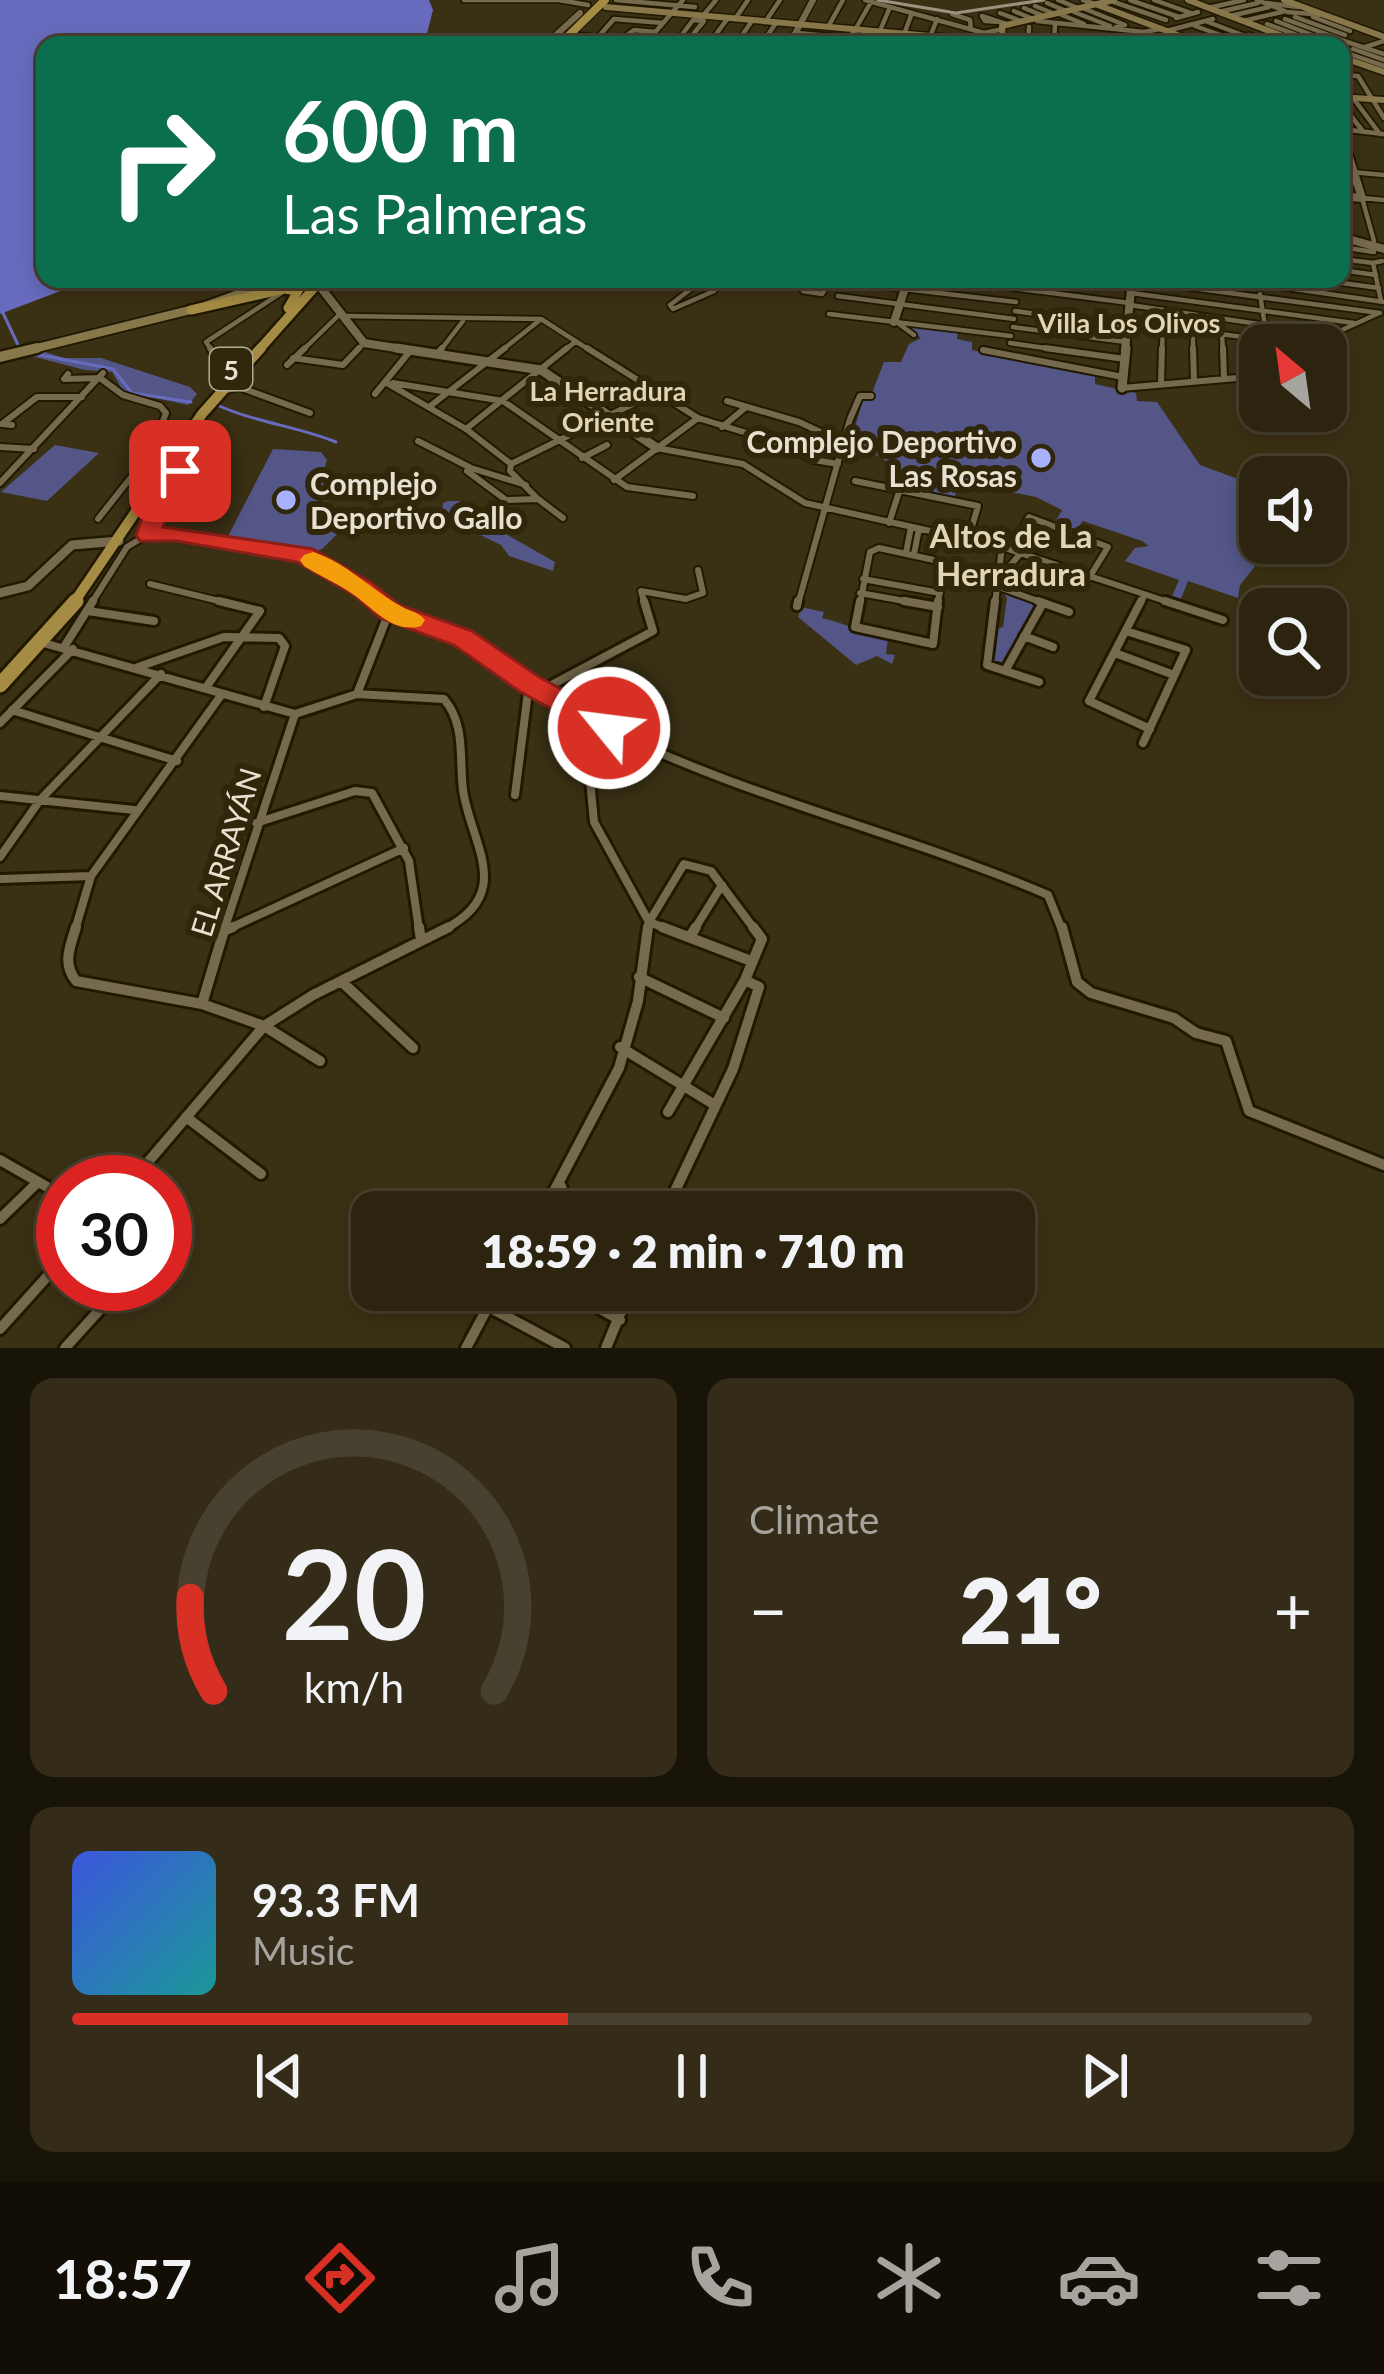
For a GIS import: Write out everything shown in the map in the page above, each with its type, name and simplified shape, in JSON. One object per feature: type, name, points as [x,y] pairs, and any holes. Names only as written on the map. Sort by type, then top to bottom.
[{"type":"highway","points":[[562,36],[580,13],[602,3]]},
{"type":"highway","points":[[564,36],[602,3]]},
{"type":"highway","points":[[210,306],[270,288]]},
{"type":"highway","points":[[191,310],[291,288]]},
{"type":"highway","name":"5","points":[[114,541],[183,426],[306,288]]},
{"type":"highway","name":"5","points":[[0,685],[114,541],[219,393],[306,288]]},
{"type":"highway","points":[[317,288],[329,294]]},
{"type":"highway","points":[[317,288],[329,294]]},
{"type":"highway","name":"5","points":[[0,674],[38,642]]},
{"type":"main road","points":[[1004,36],[1005,25],[1127,0]]},
{"type":"main road","points":[[1189,0],[1196,10],[1208,8],[1216,15],[1282,36]]},
{"type":"main road","points":[[1284,0],[1325,15],[1346,34],[1384,39]]},
{"type":"main road","points":[[602,3],[799,26],[844,36]]},
{"type":"main road","points":[[1097,5],[1145,36]]},
{"type":"main road","points":[[1150,36],[1163,31],[1173,36]]},
{"type":"main road","points":[[861,36],[880,32],[912,36]]},
{"type":"main road","points":[[1350,53],[1382,61]]},
{"type":"main road","points":[[1350,98],[1369,99],[1382,111]]},
{"type":"main road","points":[[0,357],[260,289]]},
{"type":"street","points":[[464,0],[682,2],[694,7]]},
{"type":"street","points":[[681,36],[716,0]]},
{"type":"street","points":[[716,36],[748,0]]},
{"type":"street","points":[[765,22],[780,0]]},
{"type":"street","points":[[794,36],[812,0]]},
{"type":"street","points":[[823,36],[843,0]]},
{"type":"street","points":[[1058,0],[1098,36]]},
{"type":"street","points":[[1083,0],[1097,5]]},
{"type":"street","points":[[1127,0],[1179,17]]},
{"type":"street","points":[[1154,0],[1196,10]]},
{"type":"street","points":[[1148,36],[1166,20],[1214,0]]},
{"type":"street","points":[[1208,8],[1244,0]]},
{"type":"street","points":[[869,1],[913,12]]},
{"type":"street","points":[[869,1],[970,28],[981,36]]},
{"type":"street","points":[[852,36],[869,1]]},
{"type":"street","points":[[1114,1],[1166,20]]},
{"type":"street","points":[[652,36],[682,2]]},
{"type":"street","points":[[1260,2],[1284,15],[1346,34]]},
{"type":"street","points":[[1166,36],[1163,31],[1260,2],[1303,14],[1346,34]]},
{"type":"street","points":[[1047,3],[1143,36]]},
{"type":"street","points":[[1035,6],[1125,25],[1103,36]]},
{"type":"street","points":[[878,36],[890,7]]},
{"type":"street","points":[[1230,16],[1270,7]]},
{"type":"street","points":[[1024,8],[1032,21],[1031,36]]},
{"type":"street","points":[[1014,11],[1032,21]]},
{"type":"street","points":[[905,34],[913,12]]},
{"type":"street","points":[[1000,13],[1093,36]]},
{"type":"street","points":[[1053,25],[1069,13]]},
{"type":"street","points":[[952,14],[970,20],[970,28]]},
{"type":"street","points":[[1303,14],[1346,34]]},
{"type":"street","points":[[1256,26],[1284,15]]},
{"type":"street","points":[[1243,21],[1325,15]]},
{"type":"street","points":[[937,19],[970,28]]},
{"type":"street","points":[[930,36],[937,19]]},
{"type":"street","points":[[600,36],[613,20],[663,23]]},
{"type":"street","points":[[627,36],[640,21]]},
{"type":"street","points":[[741,36],[752,21]]},
{"type":"street","points":[[1204,21],[1248,36]]},
{"type":"street","points":[[1276,21],[1315,36]]},
{"type":"street","points":[[767,36],[776,23]]},
{"type":"street","points":[[1191,24],[1217,36]]},
{"type":"street","points":[[1267,24],[1297,36]]},
{"type":"street","points":[[954,25],[956,36]]},
{"type":"street","points":[[987,36],[1005,25]]},
{"type":"street","points":[[1053,25],[1054,36]]},
{"type":"street","points":[[958,36],[970,28]]},
{"type":"street","points":[[634,30],[655,32]]},
{"type":"street","points":[[1342,36],[1346,34]]},
{"type":"street","points":[[1350,39],[1382,61]]},
{"type":"street","points":[[1364,47],[1384,39]]},
{"type":"street","points":[[1350,46],[1354,44]]},
{"type":"street","points":[[1350,76],[1358,76],[1369,99]]},
{"type":"street","points":[[1350,103],[1382,134]]},
{"type":"street","points":[[1351,117],[1368,117]]},
{"type":"street","points":[[1351,117],[1363,131]]},
{"type":"street","points":[[1350,138],[1363,131],[1382,134]]},
{"type":"street","points":[[1302,288],[1383,301],[1376,275],[1378,246],[1350,160]]},
{"type":"street","points":[[1350,172],[1384,175]]},
{"type":"street","points":[[1350,182],[1358,183]]},
{"type":"street","points":[[1350,197],[1384,200]]},
{"type":"street","points":[[1350,271],[1376,275]]},
{"type":"street","points":[[1350,284],[1379,288]]},
{"type":"street","points":[[231,369],[220,365],[206,341],[278,294],[297,288]]},
{"type":"street","points":[[692,288],[670,305],[680,309],[716,288]]},
{"type":"street","points":[[890,288],[1126,342]]},
{"type":"street","points":[[1009,356],[1019,288],[1260,297],[1382,312]]},
{"type":"street","points":[[1131,291],[1262,324],[1259,288]]},
{"type":"street","points":[[896,322],[904,290]]},
{"type":"street","points":[[1131,291],[1354,323]]},
{"type":"street","points":[[1122,382],[1131,291]]},
{"type":"street","points":[[329,294],[364,343],[541,370],[657,448],[743,464],[797,500],[1013,551],[1223,620]]},
{"type":"street","points":[[838,296],[1239,336]]},
{"type":"street","points":[[1347,326],[1382,312]]},
{"type":"street","points":[[364,343],[343,365],[290,362],[343,314],[542,319],[698,418],[782,444],[814,460],[838,464]]},
{"type":"street","points":[[829,314],[1125,359]]},
{"type":"street","points":[[428,408],[542,319]]},
{"type":"street","points":[[437,354],[464,320]]},
{"type":"street","points":[[896,322],[914,335]]},
{"type":"street","points":[[1161,384],[1163,326]]},
{"type":"street","points":[[1193,330],[1194,380]]},
{"type":"street","points":[[1222,334],[1225,377]]},
{"type":"street","points":[[466,429],[576,341]]},
{"type":"street","points":[[376,394],[411,350]]},
{"type":"street","points":[[983,350],[1122,382],[1161,384],[1239,377]]},
{"type":"street","points":[[68,374],[64,380],[101,376],[122,395],[160,406],[166,413],[151,452],[98,519]]},
{"type":"street","points":[[0,483],[101,376]]},
{"type":"street","points":[[385,382],[502,401],[627,488],[693,496]]},
{"type":"street","points":[[385,382],[466,429],[511,464]]},
{"type":"street","points":[[219,393],[239,387],[310,413]]},
{"type":"street","points":[[511,464],[656,393]]},
{"type":"street","points":[[797,606],[860,396],[871,396]]},
{"type":"street","points":[[12,425],[2,424],[37,397],[82,397]]},
{"type":"street","points":[[727,401],[799,422],[844,443]]},
{"type":"street","points":[[722,427],[746,407]]},
{"type":"street","points":[[614,480],[698,418]]},
{"type":"street","points":[[418,441],[501,481],[528,485]]},
{"type":"street","points":[[582,458],[608,445]]},
{"type":"street","points":[[0,447],[36,449]]},
{"type":"street","points":[[511,464],[511,471],[563,518]]},
{"type":"street","points":[[471,468],[467,471],[497,496],[538,499]]},
{"type":"street","points":[[148,535],[159,503],[180,471]]},
{"type":"street","points":[[855,481],[978,506],[968,540]]},
{"type":"street","points":[[885,522],[898,492]]},
{"type":"street","points":[[1040,682],[987,665],[1000,582],[1029,518],[1108,547],[1089,578]]},
{"type":"street","points":[[910,553],[915,528]]},
{"type":"street","points":[[0,723],[68,648],[127,548],[148,535],[177,534],[304,555],[363,589],[389,612],[463,638],[529,684],[608,727],[783,799],[983,867],[1048,895],[1055,903],[1077,982],[1091,993],[1174,1018],[1196,1034],[1226,1041],[1250,1111],[1384,1165]]},
{"type":"street","points":[[0,593],[28,586],[68,548],[114,541]]},
{"type":"street","points":[[872,550],[910,553],[943,562],[933,649],[858,630],[854,623],[872,550]]},
{"type":"street","points":[[1000,582],[1013,551]]},
{"type":"street","points":[[543,689],[653,631],[641,591],[651,590],[679,602],[699,597],[703,593],[698,570]]},
{"type":"street","points":[[863,579],[940,593]]},
{"type":"street","points":[[1000,582],[1069,612]]},
{"type":"street","points":[[149,584],[260,611],[207,686]]},
{"type":"street","points":[[1126,591],[1132,616]]},
{"type":"street","points":[[860,593],[938,607]]},
{"type":"street","points":[[1144,596],[1089,701],[1150,729]]},
{"type":"street","points":[[1005,671],[1043,603]]},
{"type":"street","points":[[88,611],[154,621]]},
{"type":"street","points":[[357,694],[389,612]]},
{"type":"street","points":[[136,668],[185,646],[244,631],[279,638],[286,644],[264,707]]},
{"type":"street","points":[[1126,631],[1186,650],[1144,743]]},
{"type":"street","points":[[1024,636],[1054,647]]},
{"type":"street","points":[[38,642],[295,714],[357,694],[431,695],[452,707],[462,756],[462,791],[486,871],[467,915],[265,1026],[154,1155]]},
{"type":"street","points":[[1115,653],[1174,675]]},
{"type":"street","points":[[0,857],[40,800],[161,674]]},
{"type":"street","points":[[515,795],[513,766],[525,739],[523,692],[529,684]]},
{"type":"street","points":[[222,694],[91,876],[67,957],[72,978],[202,1004],[265,1026],[320,1061]]},
{"type":"street","points":[[12,710],[177,761]]},
{"type":"street","name":"EL ARRAYÁN","points":[[202,1004],[256,823],[295,714]]},
{"type":"street","points":[[608,727],[590,770],[594,822],[649,922],[752,961]]},
{"type":"street","points":[[256,823],[367,790],[404,848],[416,889],[422,940]]},
{"type":"street","points":[[0,796],[87,802],[134,811]]},
{"type":"street","points":[[226,931],[404,848]]},
{"type":"street","points":[[555,1191],[619,1068],[620,1047],[638,1002],[641,947],[649,922],[684,864],[711,872],[762,939],[745,980],[668,1112]]},
{"type":"street","points":[[0,879],[91,876]]},
{"type":"street","points":[[691,936],[722,885]]},
{"type":"street","points":[[639,977],[724,1018]]},
{"type":"street","points":[[674,1191],[733,1070],[760,987],[745,980]]},
{"type":"street","points":[[341,981],[413,1048]]},
{"type":"street","points":[[620,1047],[715,1105]]},
{"type":"street","points":[[186,1117],[261,1174]]},
{"type":"street","points":[[0,1160],[36,1181]]},
{"type":"street","points":[[562,1179],[563,1191]]},
{"type":"street","points":[[0,1219],[36,1184]]},
{"type":"street","points":[[0,1329],[36,1289]]},
{"type":"street","points":[[65,1348],[99,1311]]},
{"type":"street","points":[[466,1348],[487,1311]]},
{"type":"street","points":[[497,1311],[566,1348]]},
{"type":"street","points":[[604,1311],[620,1320]]},
{"type":"street","points":[[606,1348],[623,1311]]},
{"type":"shaded area","points":[[0,0],[429,0],[433,10],[426,36],[36,36],[36,288],[68,288],[0,314]]},
{"type":"shaded area","name":"Complejo Deportivo Las Rosas","points":[[905,326],[958,331],[957,339],[972,342],[972,350],[1095,375],[1095,384],[1136,393],[1137,401],[1157,402],[1200,465],[1239,479],[1239,564],[1257,564],[1240,585],[1238,598],[1188,581],[1181,599],[1172,596],[1179,580],[1125,561],[1135,548],[1149,546],[1142,541],[1083,521],[1075,531],[1054,524],[1062,510],[1036,497],[959,482],[954,499],[932,496],[935,484],[850,443],[864,397],[870,398],[884,362],[901,362],[909,344],[921,338]]},
{"type":"shaded area","points":[[39,350],[64,358],[101,358],[190,387],[197,394],[188,405],[123,391],[112,372],[24,354]]},
{"type":"shaded area","points":[[55,445],[99,453],[47,501],[1,492]]},
{"type":"shaded area","name":"Complejo Deportivo Gallo","points":[[273,449],[321,452],[327,460],[322,475],[330,525],[342,529],[322,549],[307,553],[226,540]]},
{"type":"shaded area","points":[[460,501],[467,512],[555,562],[553,571],[509,556],[501,545],[441,516],[443,503]]},
{"type":"shaded area","points":[[1001,590],[1039,605],[1005,667],[994,661],[1007,598]]},
{"type":"shaded area","points":[[801,607],[888,639],[886,654],[895,655],[892,664],[877,656],[856,665],[798,617]]},
{"type":"waterway","points":[[446,288],[452,289]]},
{"type":"waterway","points":[[3,313],[19,347]]},
{"type":"waterway","points":[[35,354],[113,369],[132,393],[191,402]]},
{"type":"waterway","points":[[215,404],[336,442]]},
{"type":"railway","points":[[878,0],[956,13],[1044,0]]},
{"type":"slow traffic","points":[[313,560],[363,589],[389,612],[412,620]]},
{"type":"place","name":"Complejo Deportivo Las Rosas","points":[[1041,458]]},
{"type":"place","name":"Complejo Deportivo Gallo","points":[[286,500]]},
{"type":"district","name":"Villa Los Olivos","points":[[1129,322]]},
{"type":"district","name":"La Herradura Oriente","points":[[608,406]]},
{"type":"district","name":"Altos de La Herradura","points":[[1011,554]]},
{"type":"route","points":[[180,471],[159,503],[148,535],[177,534],[304,555],[363,589],[389,612],[463,638],[529,684],[609,728]]}]
